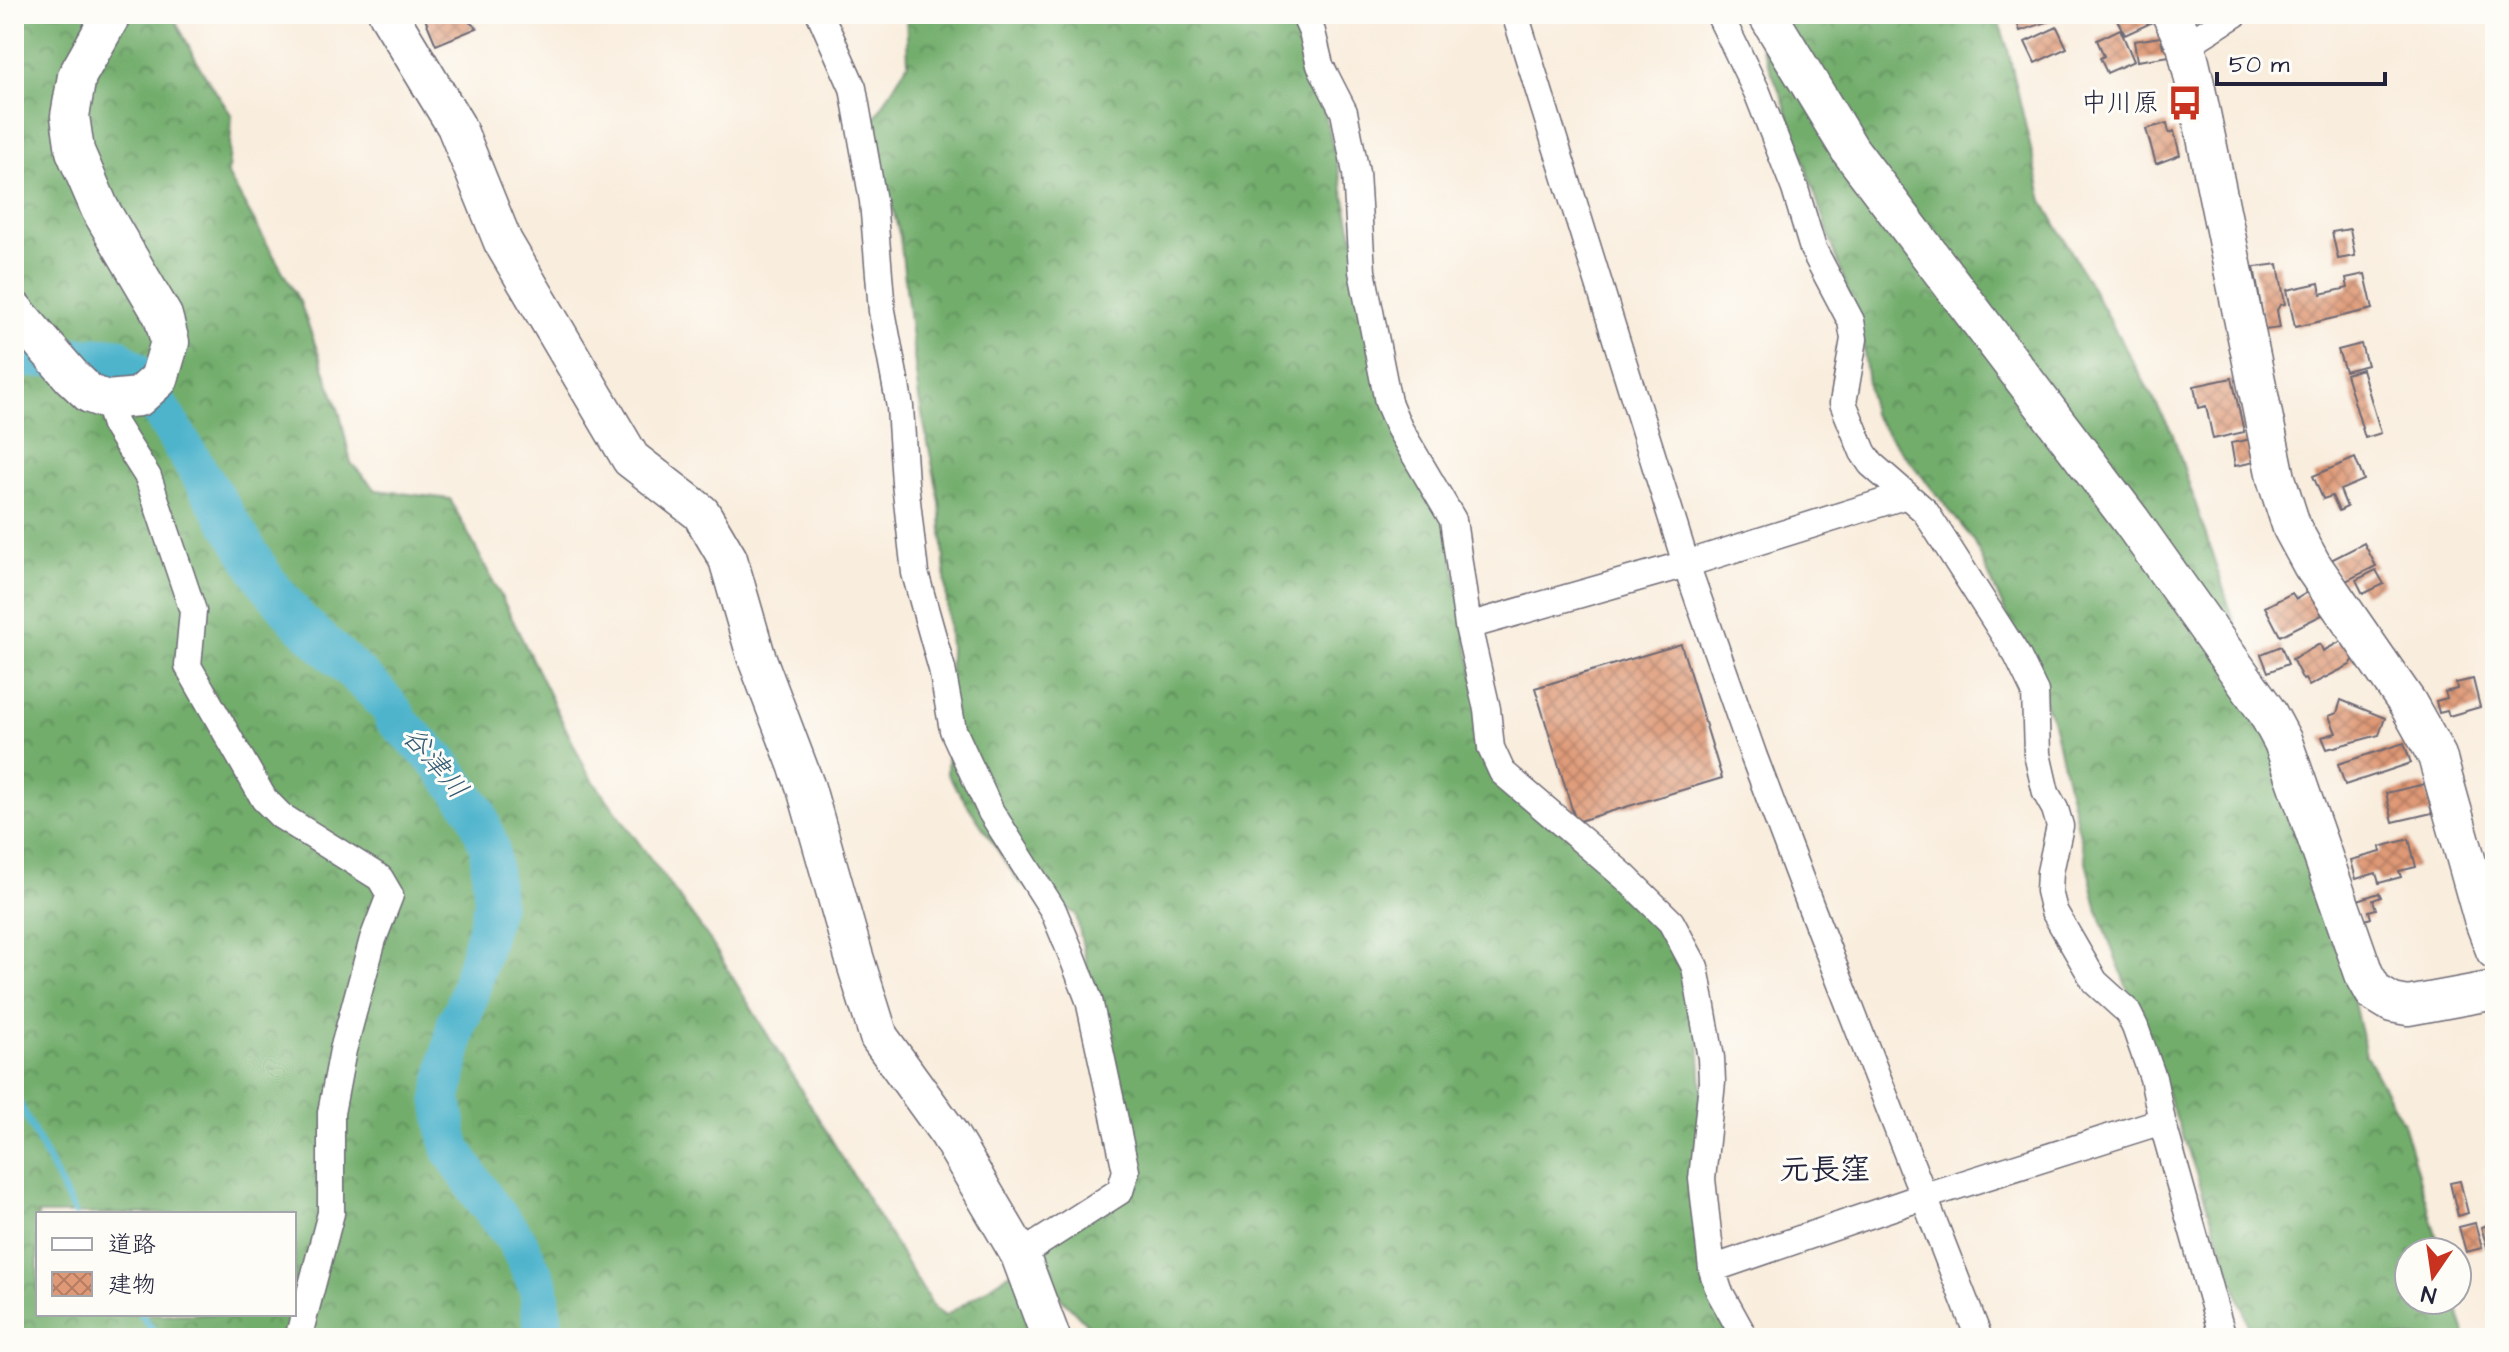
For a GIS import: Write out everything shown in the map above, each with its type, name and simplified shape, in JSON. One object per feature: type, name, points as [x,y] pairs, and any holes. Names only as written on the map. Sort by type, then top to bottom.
[{"type":"street","points":[[14,310],[90,394],[107,400],[139,397],[159,379],[170,342],[163,316],[100,209],[75,151],[70,116],[77,76],[112,14]]},
{"type":"street","points":[[388,14],[456,126],[503,242],[631,459],[701,513],[728,559],[756,656],[806,788],[879,1037],[949,1134],[1020,1255],[1051,1338]]},
{"type":"street","points":[[820,14],[853,88],[873,201],[882,311],[900,407],[915,573],[942,669],[953,730],[991,812],[1053,910],[1071,953],[1089,1000],[1126,1171],[1120,1191],[1020,1255]]},
{"type":"street","points":[[1304,14],[1320,65],[1344,112],[1356,173],[1362,271],[1388,402],[1399,428],[1453,520],[1468,626],[1487,709],[1491,748],[1502,772],[1625,877],[1671,922],[1695,967],[1711,1058],[1712,1082],[1702,1179],[1712,1269],[1719,1291],[1745,1338]]},
{"type":"street","points":[[1515,14],[1686,564],[1760,771],[1979,1338]]},
{"type":"street","points":[[1719,14],[1757,92],[1795,189],[1813,249],[1851,321],[1854,339],[1844,410],[1871,464],[1925,511],[2017,655],[2035,692],[2037,754],[2046,793],[2060,826],[2050,872],[2049,891],[2054,911],[2095,982],[2127,1011],[2153,1078],[2162,1121],[2223,1338]]},
{"type":"street","points":[[1767,14],[1850,150],[2132,522],[2267,712],[2283,742],[2364,974],[2374,992],[2392,1003],[2408,1006],[2495,990]]},
{"type":"street","points":[[2235,14],[2178,30],[2272,462],[2292,528],[2312,565],[2408,704],[2437,756],[2482,916],[2495,950]]},
{"type":"street","points":[[107,400],[115,425],[148,477],[193,611],[188,666],[264,799],[281,816],[380,878],[390,895],[373,939],[338,1075],[331,1113],[331,1213],[300,1338]]},
{"type":"street","points":[[1468,626],[1686,564],[1907,495]]},
{"type":"street","points":[[1712,1269],[1922,1197],[2162,1121]]},
{"type":"green space","points":[[14,14],[172,14],[201,69],[232,116],[228,175],[300,302],[340,414],[351,463],[376,490],[450,499],[587,772],[708,937],[934,1308],[945,1316],[1023,1265],[1053,1338],[14,1338]]},
{"type":"green space","points":[[906,14],[1299,14],[1334,150],[1375,334],[1446,518],[1486,750],[1565,825],[1695,967],[1712,1269],[1746,1338],[1100,1338],[1020,1255],[1138,1186],[1112,1086],[1076,914],[1019,882],[947,774],[950,648],[940,502],[919,399],[900,237],[871,124],[908,63]]},
{"type":"green space","points":[[1748,14],[1996,14],[2007,46],[2043,201],[2172,432],[2341,946],[2366,1055],[2403,1123],[2436,1236],[2393,1236],[2393,1316],[2460,1316],[2466,1338],[2253,1338],[2188,1150],[2098,911],[2052,719],[1974,541],[1872,414],[1861,330],[1782,97]]},
{"type":"building","points":[[423,14],[483,14],[468,21],[477,28],[436,45]]},
{"type":"building","points":[[2014,14],[2051,14],[2053,20],[2020,31]]},
{"type":"building","points":[[2114,14],[2151,14],[2155,21],[2125,35]]},
{"type":"building","points":[[2057,27],[2067,48],[2035,63],[2025,42]]},
{"type":"building","points":[[2120,29],[2134,61],[2107,73],[2097,40]]},
{"type":"building","points":[[2161,37],[2163,47],[2169,46],[2170,56],[2137,61],[2134,41]]},
{"type":"building","points":[[2167,123],[2169,133],[2174,131],[2180,155],[2156,164],[2146,129]]},
{"type":"building","points":[[2350,229],[2355,256],[2338,259],[2332,232]]},
{"type":"building","points":[[2278,264],[2285,304],[2277,310],[2280,328],[2265,330],[2254,267]]},
{"type":"building","points":[[2365,274],[2373,309],[2295,327],[2287,290],[2319,283],[2321,294],[2348,288],[2346,278]]},
{"type":"building","points":[[2361,344],[2367,365],[2345,371],[2338,350]]},
{"type":"building","points":[[2362,369],[2381,433],[2365,438],[2346,374]]},
{"type":"building","points":[[2232,378],[2244,432],[2213,439],[2206,406],[2198,408],[2194,386]]},
{"type":"building","points":[[2251,439],[2255,462],[2235,466],[2231,443]]},
{"type":"building","points":[[2355,458],[2364,480],[2340,490],[2347,507],[2339,511],[2332,496],[2323,499],[2313,476]]},
{"type":"building","points":[[2364,543],[2376,566],[2342,583],[2331,560]]},
{"type":"building","points":[[2376,570],[2384,584],[2363,594],[2356,580]]},
{"type":"building","points":[[2310,591],[2322,615],[2280,636],[2265,607],[2292,593],[2296,599]]},
{"type":"building","points":[[2345,639],[2355,657],[2350,665],[2309,686],[2292,659],[2320,644],[2323,651]]},
{"type":"building","points":[[1681,644],[1722,778],[1576,822],[1535,688]]},
{"type":"building","points":[[2281,646],[2288,664],[2268,672],[2261,654]]},
{"type":"building","points":[[2473,679],[2480,707],[2449,716],[2447,711],[2439,713],[2436,701],[2447,698],[2445,692],[2457,689],[2456,683]]},
{"type":"building","points":[[2341,700],[2385,718],[2379,735],[2327,749],[2322,737],[2336,733],[2329,716],[2337,713]]},
{"type":"building","points":[[2404,743],[2411,763],[2345,785],[2338,764]]},
{"type":"building","points":[[2425,784],[2432,813],[2393,822],[2386,793]]},
{"type":"building","points":[[2409,839],[2416,867],[2399,871],[2401,877],[2379,883],[2376,873],[2356,879],[2351,860],[2381,852],[2380,847]]},
{"type":"building","points":[[2379,893],[2381,897],[2373,900],[2376,909],[2369,911],[2371,918],[2362,921],[2355,901]]},
{"type":"building","points":[[2460,1181],[2468,1213],[2458,1216],[2450,1183]]},
{"type":"building","points":[[2475,1223],[2482,1248],[2473,1250],[2473,1236],[2462,1236],[2459,1227]]},
{"type":"building","points":[[2495,1223],[2495,1255],[2490,1257],[2481,1227]]},
{"type":"waterway","name":"谷津川","points":[[14,346],[26,358],[116,357],[138,374],[266,581],[298,620],[376,692],[395,714],[394,718],[438,761],[476,811],[489,846],[494,903],[465,1007],[457,1022],[442,1098],[452,1150],[484,1199],[517,1241],[539,1287],[544,1338]]},
{"type":"waterway","points":[[14,1092],[74,1212]]},
{"type":"waterway","points":[[142,1316],[159,1338]]},
{"type":"place","name":"中川原","points":[[2185,103]]},
{"type":"district","name":"元長窪","points":[[1825,1170]]}]
